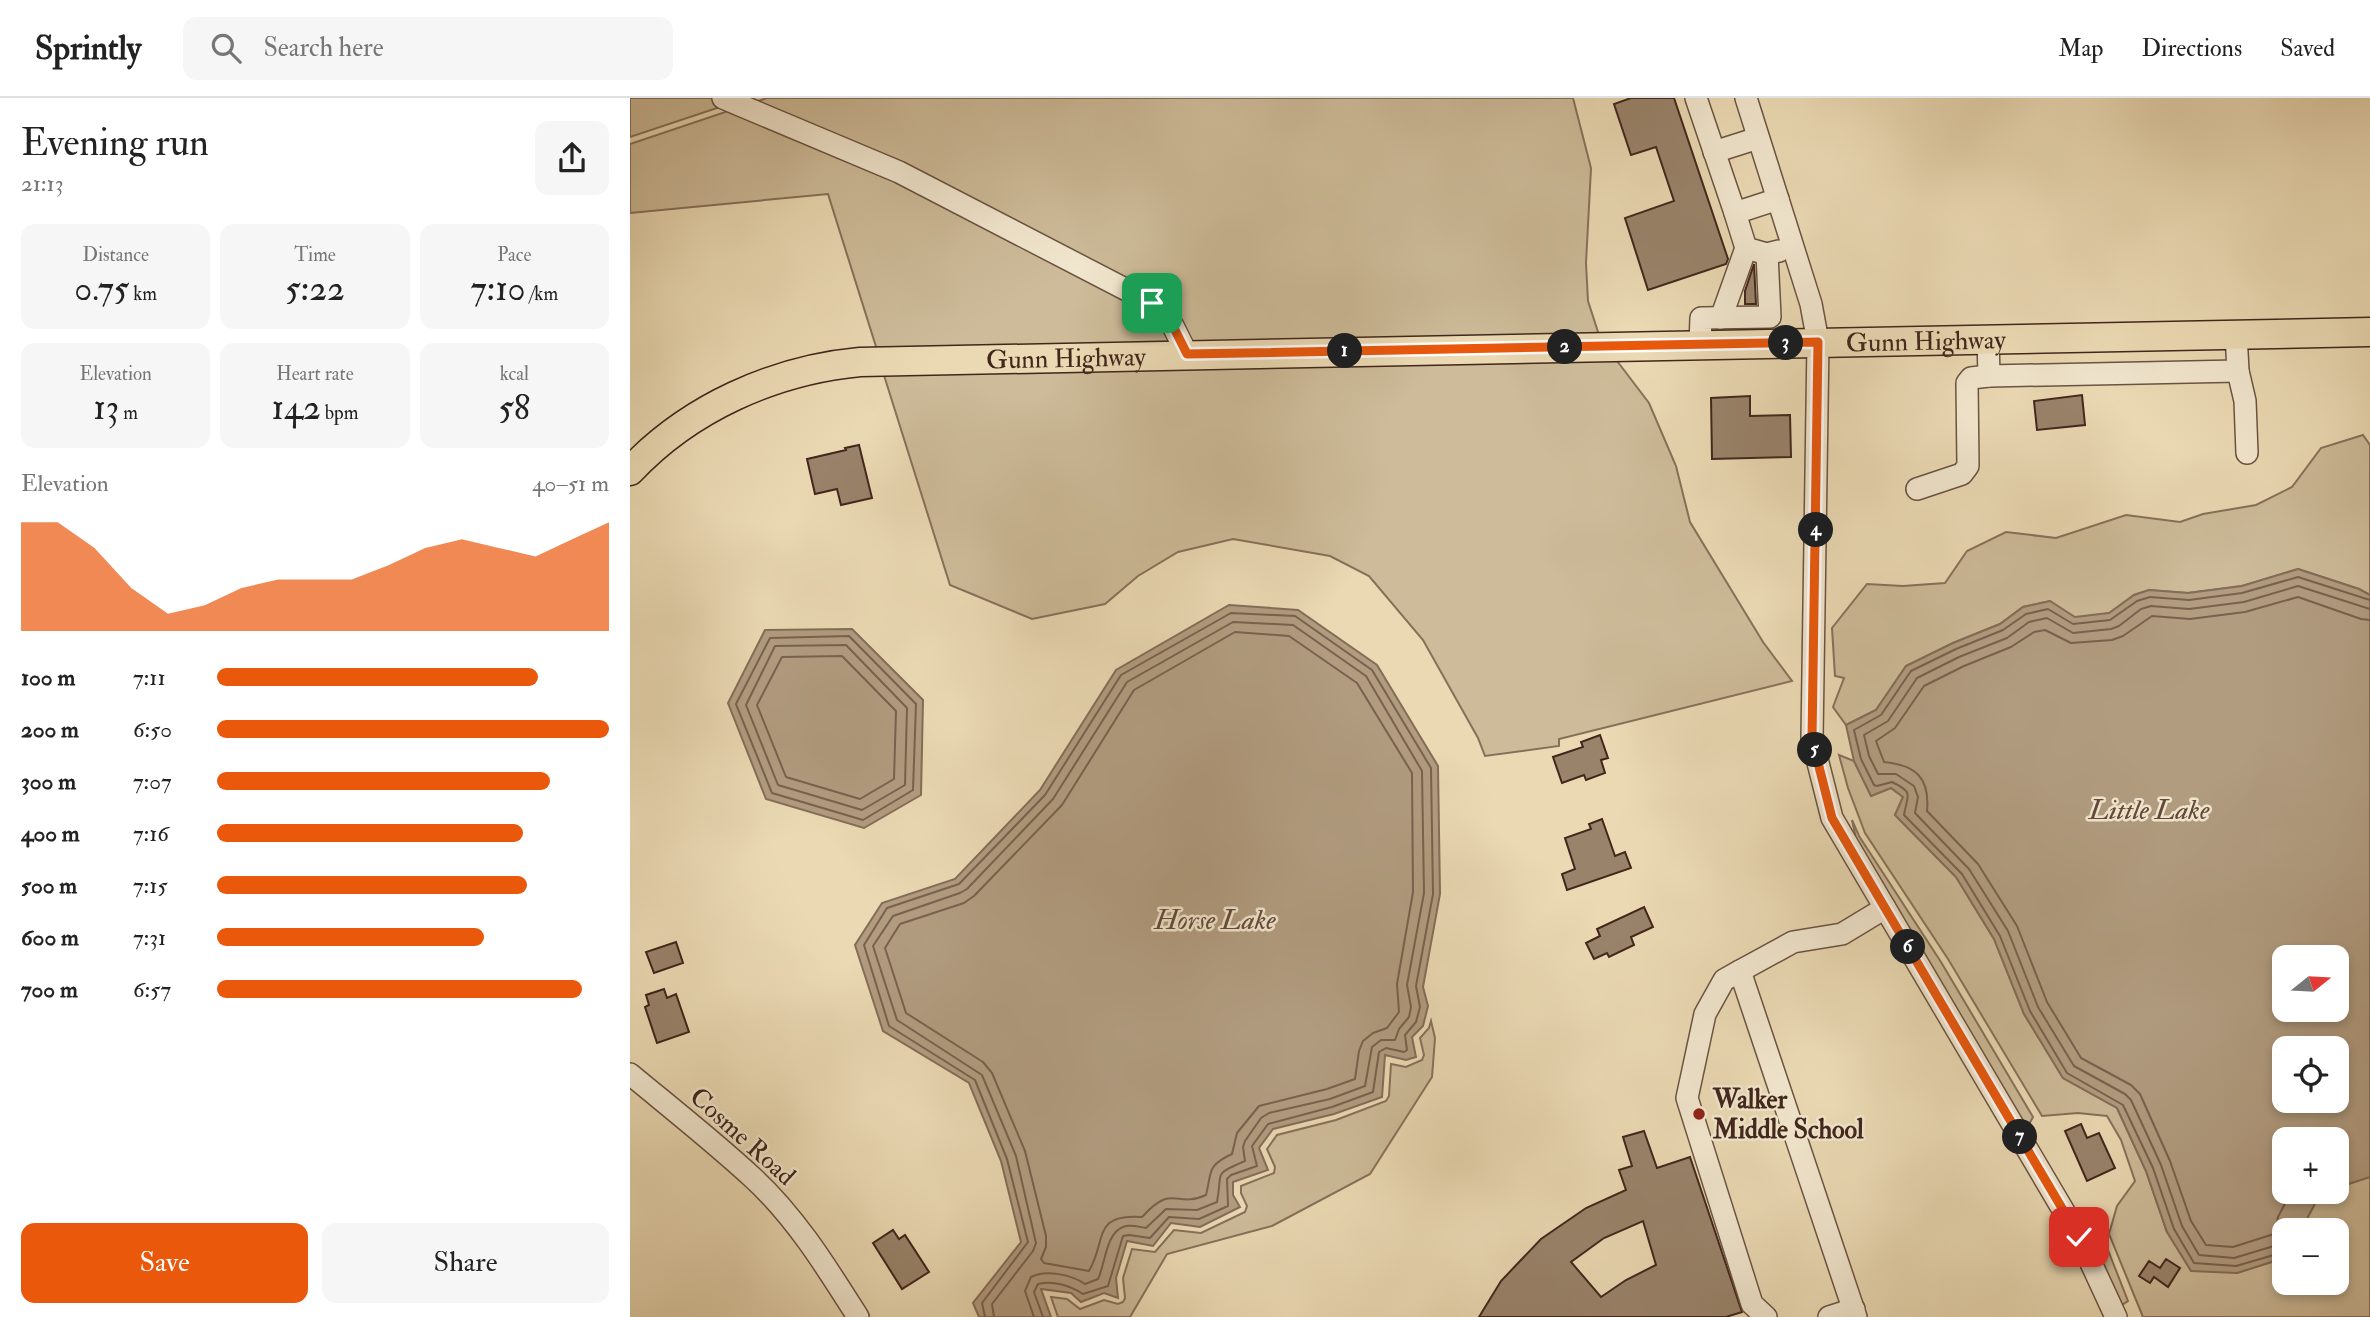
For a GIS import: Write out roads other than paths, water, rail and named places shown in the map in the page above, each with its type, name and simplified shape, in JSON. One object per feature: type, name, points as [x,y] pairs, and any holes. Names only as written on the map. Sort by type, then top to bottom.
[{"type":"main road","name":"Gunn Highway","points":[[630,471],[667,438],[715,407],[753,388],[817,368],[860,362],[1700,344],[1771,330],[1818,342],[2370,332]]},
{"type":"street","points":[[723,98],[899,172],[1152,303],[1173,326],[1187,354]]},
{"type":"street","points":[[1696,98],[1746,248],[1721,318]]},
{"type":"street","points":[[1746,98],[1811,304],[1818,342],[1812,739],[1832,818],[2079,1237],[2116,1317]]},
{"type":"street","points":[[1714,152],[1758,138]]},
{"type":"street","points":[[1735,213],[1778,199]]},
{"type":"street","points":[[1746,248],[1767,254],[1793,248]]},
{"type":"street","points":[[1700,344],[1701,318],[1721,318],[1771,330],[1767,254]]},
{"type":"street","points":[[2236,334],[2238,371],[2245,401],[2247,453]]},
{"type":"street","points":[[1988,338],[1989,376]]},
{"type":"street","points":[[1917,489],[1962,474],[1968,466],[1967,383],[1971,378],[2238,371]]},
{"type":"street","points":[[1766,1317],[1752,1304],[1687,1098],[1705,1014],[1724,980],[1793,942],[1842,934],[1885,908]]},
{"type":"street","points":[[1740,971],[1855,1313],[1829,1317]]},
{"type":"street","name":"Cosme Road","points":[[630,1073],[754,1178],[823,1261],[858,1317]]},
{"type":"water","name":"Little Lake","points":[[2298,569],[2370,595],[2370,1177],[2349,1184],[2349,1127],[2272,1127],[2272,1204],[2315,1204],[2307,1218],[2272,1218],[2272,1262],[2237,1273],[2191,1271],[2167,1232],[2146,1171],[2117,1108],[2063,1078],[2024,1014],[1994,939],[1956,877],[1895,815],[1903,797],[1891,788],[1871,796],[1854,761],[1846,725],[1876,710],[1906,666],[2000,624],[2023,607],[2050,601],[2075,617],[2109,613],[2134,595],[2149,590],[2188,593],[2242,586]]},
{"type":"water","name":"Horse Lake","points":[[1229,605],[1298,610],[1377,665],[1438,766],[1440,894],[1423,987],[1428,1006],[1423,1026],[1412,1037],[1416,1057],[1406,1060],[1385,1055],[1382,1097],[1334,1114],[1273,1129],[1259,1148],[1268,1170],[1233,1182],[1233,1195],[1240,1207],[1200,1227],[1171,1223],[1153,1246],[1127,1241],[1116,1278],[1118,1298],[1104,1293],[1081,1302],[1071,1293],[1041,1289],[1051,1317],[979,1317],[973,1303],[1021,1242],[1001,1161],[969,1083],[883,1031],[855,945],[882,903],[955,879],[1040,790],[1116,670]]},
{"type":"water","points":[[852,629],[923,700],[921,795],[864,828],[766,799],[728,703],[765,630]]},
{"type":"place","name":"Walker Middle School","points":[[1699,1114]]}]
